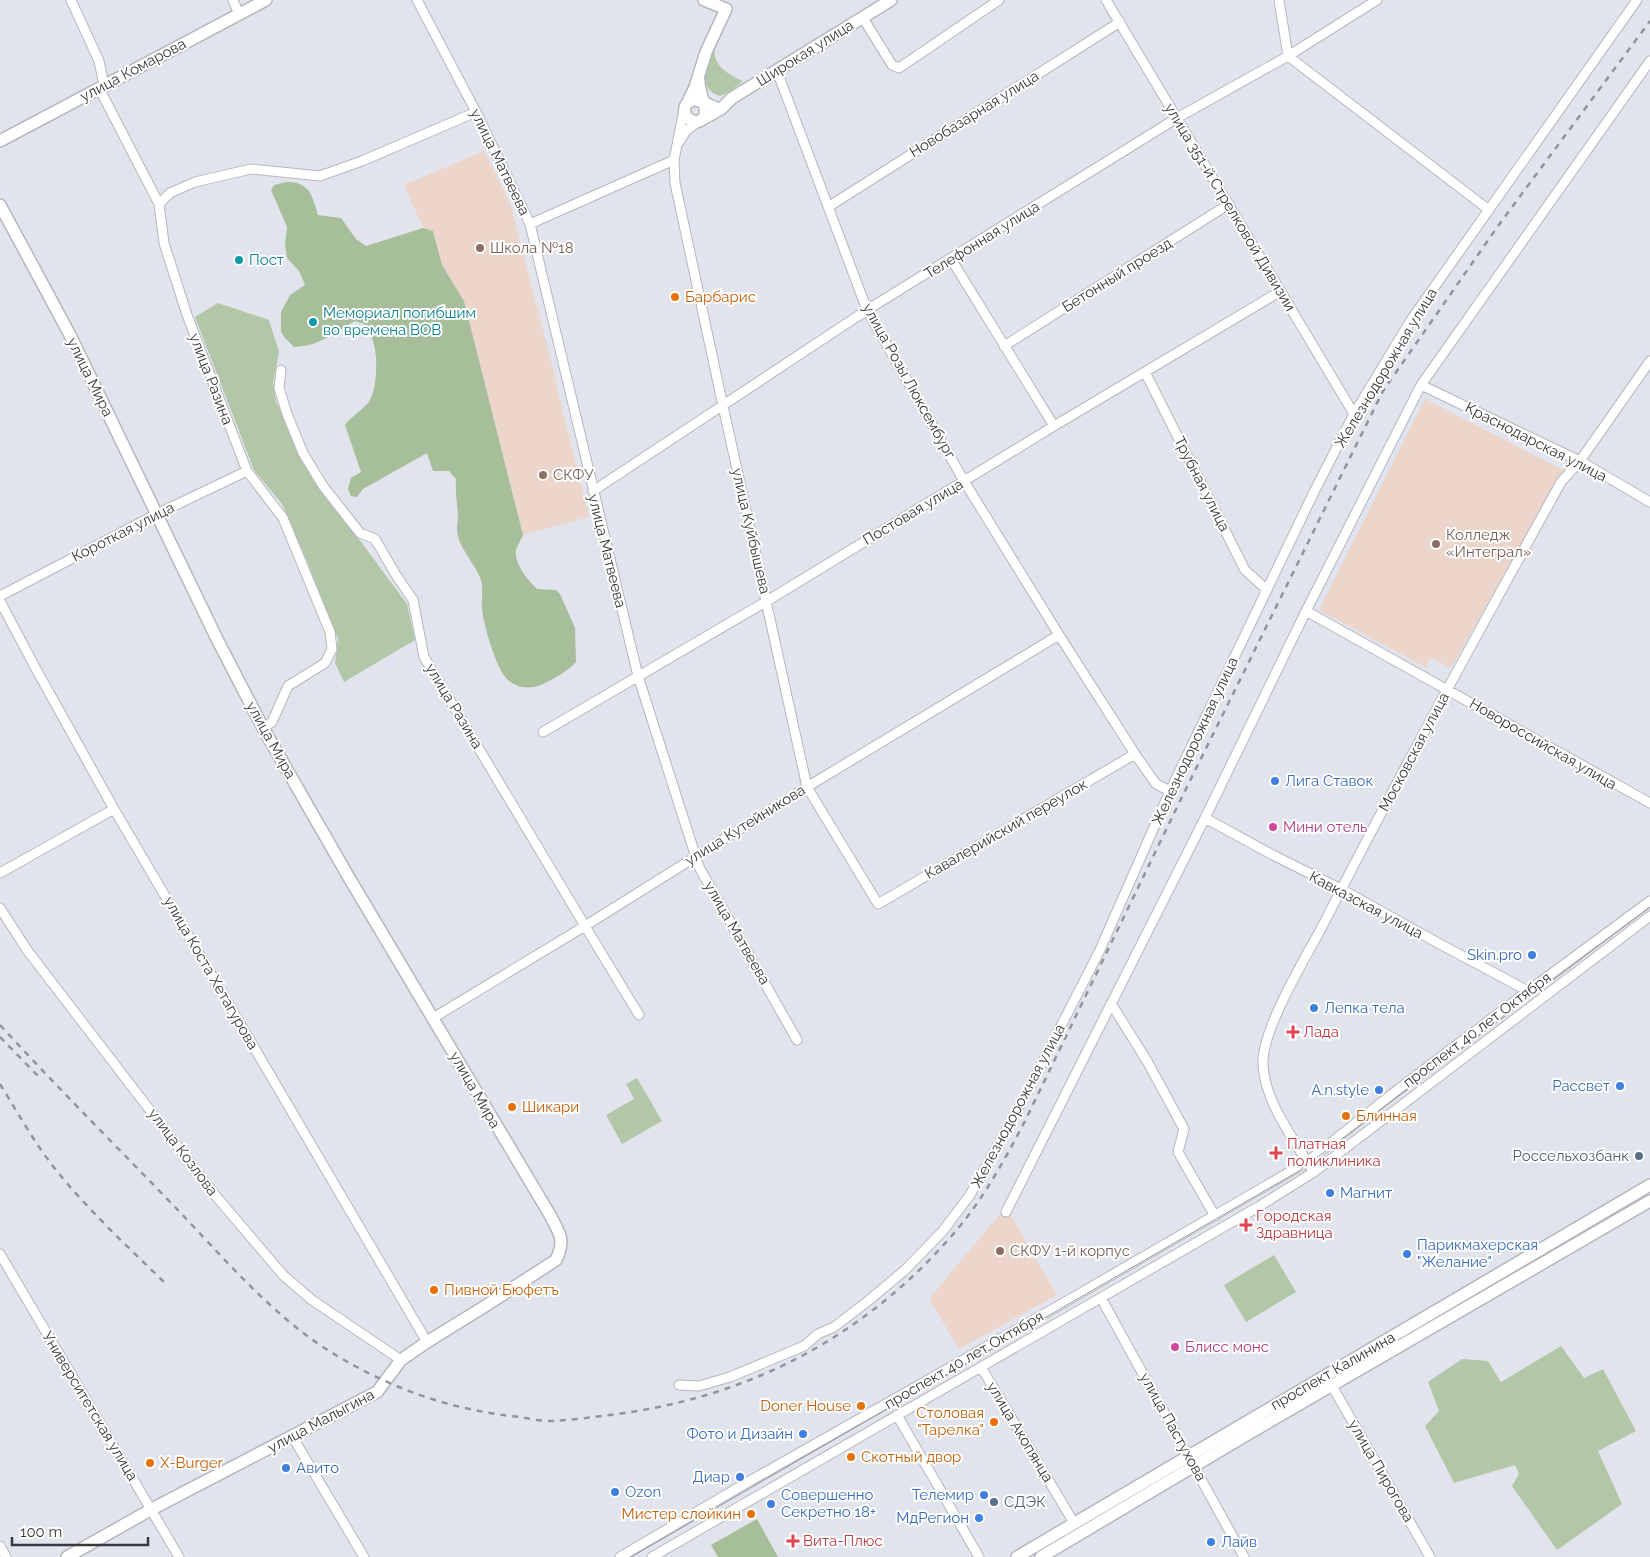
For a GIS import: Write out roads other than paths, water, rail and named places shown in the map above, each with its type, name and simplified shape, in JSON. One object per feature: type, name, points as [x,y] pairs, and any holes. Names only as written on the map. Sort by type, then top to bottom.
[{"type":"main road","name":"улица Комарова","points":[[0,141],[266,0]]},
{"type":"main road","points":[[704,0],[728,4]]},
{"type":"main road","name":"Широкая улица","points":[[701,120],[721,109],[732,98],[892,0]]},
{"type":"main road","name":"улица Куйбышева","points":[[686,106],[706,52],[728,4]]},
{"type":"main road","name":"улица Куйбышева","points":[[699,74],[698,87],[706,111],[701,120]]},
{"type":"main road","points":[[701,120],[690,120],[686,117],[686,106],[694,100],[703,102],[715,109],[721,109]]},
{"type":"main road","name":"улица Мира","points":[[0,205],[70,335],[217,640],[263,728],[348,876],[561,1235],[562,1248],[556,1260]]},
{"type":"main road","name":"проспект Калинина","points":[[1016,1557],[1650,1185]]},
{"type":"main road","name":"проспект Калинина","points":[[1041,1557],[1650,1201]]},
{"type":"main road","name":"улица Малыгина","points":[[67,1557],[152,1510],[377,1392],[401,1360],[556,1260]]},
{"type":"street","name":"улица Разина","points":[[71,0],[99,60],[101,87],[159,204],[164,244],[187,315],[247,471],[283,518],[330,632],[332,649],[325,663],[288,686],[272,722],[263,728]]},
{"type":"street","points":[[233,0],[238,14]]},
{"type":"street","name":"улица Матвеева","points":[[418,0],[476,112],[530,224],[638,676],[699,867],[797,1040]]},
{"type":"street","points":[[863,18],[892,65],[899,68],[1000,0]]},
{"type":"street","name":"улица 351-й Стрелковой Дивизии","points":[[1106,0],[1354,414]]},
{"type":"street","points":[[1280,0],[1288,56],[1489,210]]},
{"type":"street","name":"Телефонная улица","points":[[593,491],[868,310],[1177,118],[1288,56],[1377,0]]},
{"type":"street","name":"Железнодорожная улица","points":[[679,1385],[699,1386],[730,1377],[804,1346],[818,1334],[834,1327],[905,1270],[942,1232],[970,1195],[989,1163],[1099,952],[1170,791],[1314,492],[1354,414],[1411,320],[1636,0]]},
{"type":"street","name":"Новобазарная улица","points":[[828,207],[1120,22]]},
{"type":"street","points":[[1006,1212],[1205,818],[1306,610],[1421,385],[1650,61]]},
{"type":"street","name":"улица Розы Люксембург","points":[[777,71],[868,310],[964,481],[1059,635],[1156,784],[1170,791]]},
{"type":"street","name":"улица Куйбышева","points":[[686,106],[674,160],[675,183],[722,406],[807,787],[878,904]]},
{"type":"street","points":[[159,204],[170,193],[195,182],[251,169],[320,176],[362,161],[476,112]]},
{"type":"street","name":"улица Куйбышева","points":[[679,142],[686,131],[701,120]]},
{"type":"street","points":[[530,224],[674,160]]},
{"type":"street","name":"Бетонный проезд","points":[[1004,346],[1229,204]]},
{"type":"street","points":[[951,259],[1054,426]]},
{"type":"street","name":"Постовая улица","points":[[543,732],[767,601],[1054,426],[1281,291]]},
{"type":"street","name":"Московская улица","points":[[1306,1162],[1268,1093],[1263,1064],[1269,1033],[1276,1016],[1341,889],[1448,689],[1562,482],[1580,461],[1650,362]]},
{"type":"street","name":"улица Разина","points":[[281,370],[279,388],[287,414],[303,453],[323,486],[360,533],[375,539],[413,600],[424,657],[639,1015]]},
{"type":"street","name":"Трубная улица","points":[[1145,372],[1245,570],[1267,590]]},
{"type":"street","name":"Краснодарская улица","points":[[1421,385],[1580,461],[1650,502]]},
{"type":"street","name":"Короткая улица","points":[[0,596],[157,514],[247,471]]},
{"type":"street","name":"улица Коста Хетагурова","points":[[0,601],[114,809],[427,1342]]},
{"type":"street","name":"Новороссийская улица","points":[[1306,610],[1650,803]]},
{"type":"street","name":"улица Кутейникова","points":[[433,1018],[585,926],[807,787],[1059,635]]},
{"type":"street","name":"Кавалерийский переулок","points":[[878,904],[1135,754]]},
{"type":"street","points":[[0,873],[114,809]]},
{"type":"street","name":"Кавказская улица","points":[[1205,818],[1341,889],[1438,944],[1528,991]]},
{"type":"street","name":"проспект 40 лет Октября","points":[[620,1557],[1306,1162],[1528,991],[1650,902]]},
{"type":"street","name":"улица Козлова","points":[[0,908],[27,950],[215,1195],[283,1275],[312,1300],[401,1360]]},
{"type":"street","name":"проспект 40 лет Октября","points":[[652,1557],[1101,1298],[1314,1172],[1650,916]]},
{"type":"street","points":[[1112,1004],[1147,1061],[1184,1129],[1178,1152],[1215,1216]]},
{"type":"street","points":[[1306,1162],[1314,1172]]},
{"type":"street","name":"Университетская улица","points":[[0,1254],[179,1557]]},
{"type":"street","name":"улица Пастухова","points":[[1101,1298],[1244,1557]]},
{"type":"street","name":"улица Акопянца","points":[[981,1367],[1074,1523]]},
{"type":"street","name":"улица Пирогова","points":[[1332,1386],[1430,1557]]},
{"type":"street","points":[[897,1415],[979,1557]]},
{"type":"street","points":[[292,1436],[364,1557]]},
{"type":"street","points":[[0,1546],[6,1557]]},
{"type":"tram line","points":[[631,1557],[1299,1171],[1650,907]]},
{"type":"railway","points":[[0,1025],[228,1264],[285,1318],[305,1335],[349,1363],[419,1395],[468,1409],[540,1420],[568,1420],[617,1414],[665,1406],[711,1394],[756,1378],[798,1358],[839,1334],[877,1307],[914,1275],[960,1227],[990,1183],[1025,1121],[1181,799],[1383,391],[1498,226],[1650,21]]},
{"type":"railway","points":[[0,1037],[41,1079]]},
{"type":"railway","points":[[0,1084],[34,1139],[56,1170],[95,1214],[165,1283]]},
{"type":"place","name":"Школа №18","points":[[480,248]]},
{"type":"place","name":"Пост","points":[[239,260]]},
{"type":"place","name":"Барбарис","points":[[675,297]]},
{"type":"place","name":"Мемориал погибшим во времена ВОВ","points":[[313,322]]},
{"type":"place","name":"СКФУ","points":[[543,475]]},
{"type":"place","name":"Колледж «Интеграл»","points":[[1436,544]]},
{"type":"place","name":"Лига Ставок","points":[[1275,781]]},
{"type":"place","name":"Мини отель","points":[[1273,827]]},
{"type":"place","name":"Skin.pro","points":[[1532,955]]},
{"type":"place","name":"Лепка тела","points":[[1314,1008]]},
{"type":"place","name":"Лада","points":[[1293,1032]]},
{"type":"place","name":"Рассвет","points":[[1620,1086]]},
{"type":"place","name":"A.n.style","points":[[1379,1090]]},
{"type":"place","name":"Шикари","points":[[512,1107]]},
{"type":"place","name":"Блинная","points":[[1346,1116]]},
{"type":"place","name":"Платная поликлиника","points":[[1276,1153]]},
{"type":"place","name":"Россельхозбанк","points":[[1639,1156]]},
{"type":"place","name":"Магнит","points":[[1330,1193]]},
{"type":"place","name":"Городская Здравница","points":[[1246,1225]]},
{"type":"place","name":"СКФУ 1-й корпус","points":[[1000,1251]]},
{"type":"place","name":"Парикмахерская \"Желание\"","points":[[1407,1254]]},
{"type":"place","name":"Пивной Бюфетъ","points":[[434,1290]]},
{"type":"place","name":"Блисс монс","points":[[1175,1347]]},
{"type":"place","name":"Doner House","points":[[861,1406]]},
{"type":"place","name":"Столовая \"Тарелка\"","points":[[994,1422]]},
{"type":"place","name":"Фото и Дизайн","points":[[803,1434]]},
{"type":"place","name":"Скотный двор","points":[[851,1457]]},
{"type":"place","name":"X-Burger","points":[[150,1463]]},
{"type":"place","name":"Авито","points":[[286,1468]]},
{"type":"place","name":"Диар","points":[[740,1477]]},
{"type":"place","name":"Ozon","points":[[615,1492]]},
{"type":"place","name":"Телемир","points":[[984,1495]]},
{"type":"place","name":"СДЭК","points":[[994,1502]]},
{"type":"place","name":"Совершенно Секретно 18+","points":[[771,1504]]},
{"type":"place","name":"Мистер слойкин","points":[[751,1514]]},
{"type":"place","name":"МдРегион","points":[[979,1518]]},
{"type":"place","name":"Вита-Плюс","points":[[793,1541]]},
{"type":"place","name":"Лайв","points":[[1211,1542]]}]
